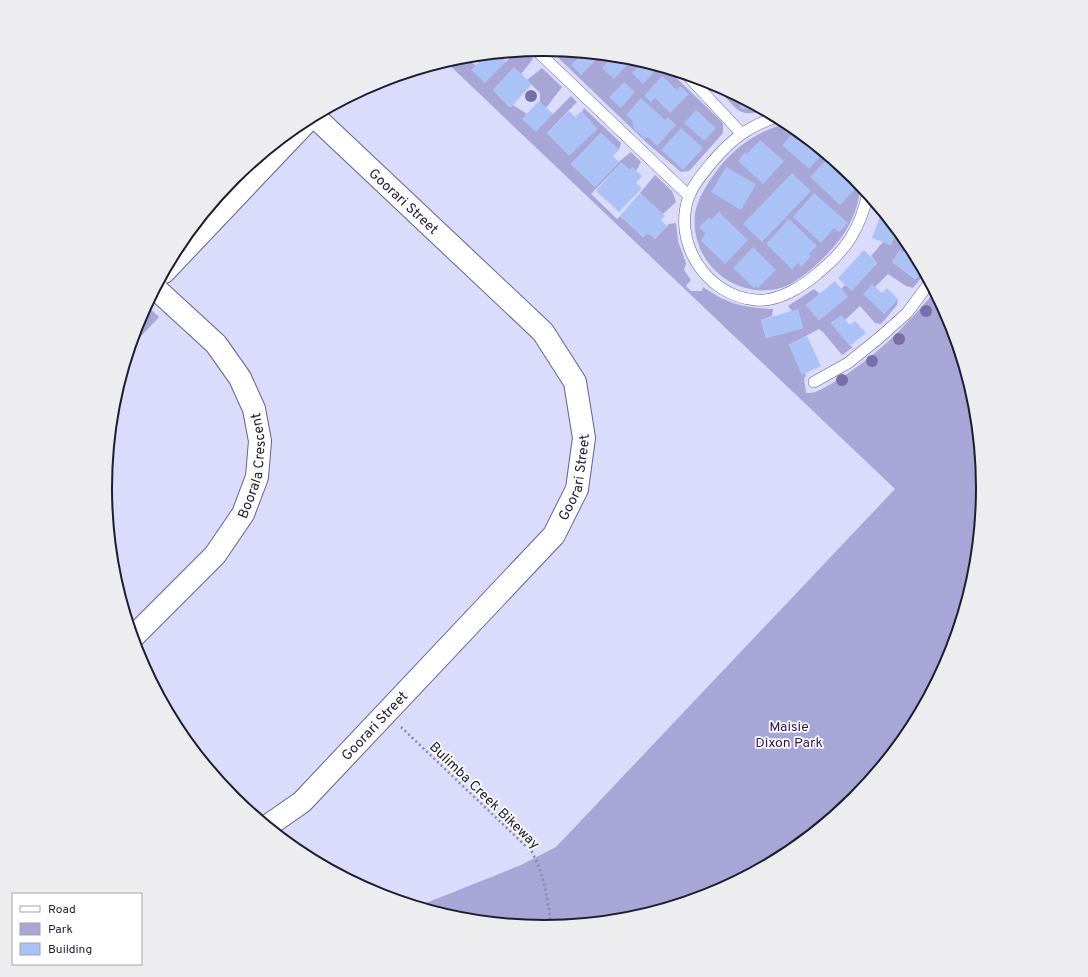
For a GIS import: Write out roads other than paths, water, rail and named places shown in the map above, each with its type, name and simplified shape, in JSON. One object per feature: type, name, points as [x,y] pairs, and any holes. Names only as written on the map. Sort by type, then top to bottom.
[{"type":"street","name":"Goorari Street","points":[[270,823],[302,802],[554,535],[577,489],[584,438],[575,382],[543,332],[318,120]]},
{"type":"street","points":[[179,257],[291,138]]},
{"type":"street","name":"Boorala Crescent","points":[[136,634],[215,556],[243,514],[257,477],[260,441],[254,409],[240,378],[216,344],[159,292]]},
{"type":"lane","points":[[542,56],[689,196]]},
{"type":"lane","points":[[696,84],[741,133]]},
{"type":"lane","points":[[769,120],[741,133],[727,145],[699,178],[689,196],[684,219],[687,242],[695,262],[710,280],[734,295],[756,300],[777,297],[804,285],[829,264],[852,238],[863,216],[866,200]]},
{"type":"lane","points":[[814,382],[848,363],[879,338],[907,313],[927,287]]},
{"type":"park label","name":"Maisie Dixon Park","points":[[789,734]]}]
